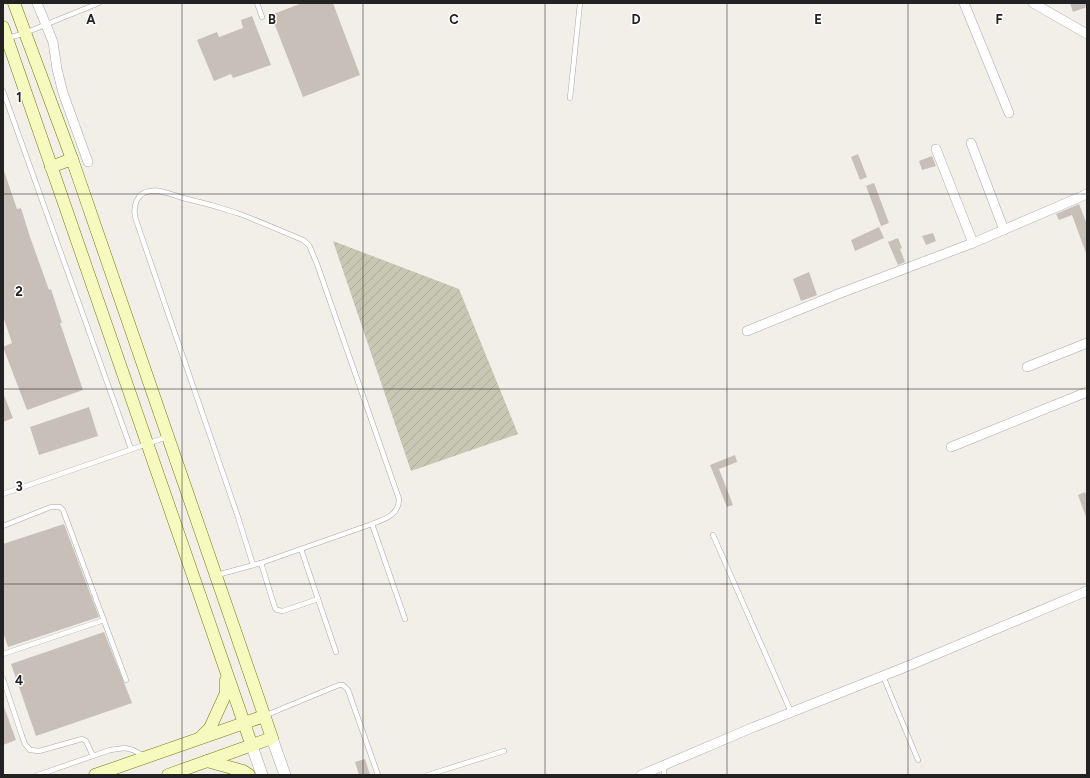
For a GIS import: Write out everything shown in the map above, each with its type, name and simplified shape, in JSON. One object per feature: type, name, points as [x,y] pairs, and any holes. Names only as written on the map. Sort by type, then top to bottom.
[{"type":"main road","points":[[14,3],[72,159],[272,738],[168,775]]},
{"type":"main road","points":[[5,33],[252,746]]},
{"type":"main road","points":[[51,167],[72,159]]},
{"type":"main road","points":[[199,739],[210,728],[226,693],[226,674]]},
{"type":"main road","points":[[95,775],[264,716]]},
{"type":"main road","points":[[207,761],[243,771],[249,775]]},
{"type":"street","points":[[37,3],[53,42],[63,93],[88,162]]},
{"type":"street","points":[[964,3],[1009,113]]},
{"type":"street","points":[[1033,3],[1087,34]]},
{"type":"street","points":[[972,143],[1004,230]]},
{"type":"street","points":[[936,149],[973,243]]},
{"type":"street","points":[[747,331],[838,294],[973,243],[1087,194]]},
{"type":"street","points":[[1028,367],[1087,343]]},
{"type":"street","points":[[951,447],[1087,392]]},
{"type":"street","points":[[641,775],[791,712],[883,676],[1087,592]]},
{"type":"street","points":[[272,738],[285,775]]},
{"type":"street","points":[[252,746],[262,775]]},
{"type":"lane","points":[[5,33],[25,33],[99,3]]},
{"type":"lane","points":[[257,3],[262,17]]},
{"type":"lane","points":[[570,98],[580,3]]},
{"type":"lane","points":[[3,91],[131,449]]},
{"type":"lane","points":[[216,575],[261,563],[372,524],[394,512],[399,507],[399,499],[309,245],[303,240],[236,213],[160,191],[147,192],[139,198],[135,204],[134,213],[253,565]]},
{"type":"lane","points":[[3,494],[167,437]]},
{"type":"lane","points":[[3,526],[51,507],[60,507],[63,510],[126,680]]},
{"type":"lane","points":[[372,524],[405,619]]},
{"type":"lane","points":[[713,535],[791,712]]},
{"type":"lane","points":[[301,549],[336,652]]},
{"type":"lane","points":[[261,563],[275,608],[277,610],[283,611],[318,599]]},
{"type":"lane","points":[[3,654],[104,620]]},
{"type":"lane","points":[[883,676],[918,760]]},
{"type":"lane","points":[[3,679],[24,740],[30,750],[39,751],[82,739],[86,741],[93,756]]},
{"type":"lane","points":[[264,716],[343,685],[348,690],[378,775]]},
{"type":"lane","points":[[38,775],[110,750],[125,748],[133,750],[146,757]]},
{"type":"lane","points":[[428,775],[504,751]]},
{"type":"lane","points":[[664,765],[664,775]]},
{"type":"shaded area","points":[[333,241],[459,289],[518,434],[411,471]]},
{"type":"building","points":[[302,3],[333,3],[360,75],[303,97],[271,15]]},
{"type":"building","points":[[1070,3],[1087,3],[1087,7],[1073,12]]},
{"type":"building","points":[[252,16],[271,65],[233,78],[231,74],[214,81],[197,40],[217,32],[219,37],[243,28],[241,20]]},
{"type":"building","points":[[858,154],[867,177],[860,180],[851,157]]},
{"type":"building","points":[[932,156],[936,166],[922,170],[919,161]]},
{"type":"building","points":[[4,171],[17,209],[21,208],[49,290],[51,289],[62,323],[60,323],[83,390],[27,410],[3,347],[12,343],[3,316]]},
{"type":"building","points":[[874,183],[889,223],[881,226],[866,186]]},
{"type":"building","points":[[1079,204],[1087,224],[1086,253],[1072,215],[1059,220],[1056,214]]},
{"type":"building","points":[[879,227],[884,238],[855,251],[851,240]]},
{"type":"building","points":[[933,233],[936,241],[926,245],[922,236]]},
{"type":"building","points":[[898,238],[905,262],[898,265],[888,242]]},
{"type":"building","points":[[809,272],[817,295],[801,301],[793,279]]},
{"type":"building","points":[[3,393],[13,418],[3,422]]},
{"type":"building","points":[[89,407],[98,436],[39,455],[30,427]]},
{"type":"building","points":[[735,455],[737,462],[719,469],[733,505],[727,507],[710,465]]},
{"type":"building","points":[[1085,492],[1087,499],[1086,517],[1078,495]]},
{"type":"building","points":[[64,524],[99,617],[8,647],[3,632],[3,544]]},
{"type":"building","points":[[104,632],[132,703],[36,736],[11,664]]},
{"type":"building","points":[[3,707],[16,740],[3,745]]},
{"type":"building","points":[[365,759],[370,775],[359,775],[355,762]]}]
